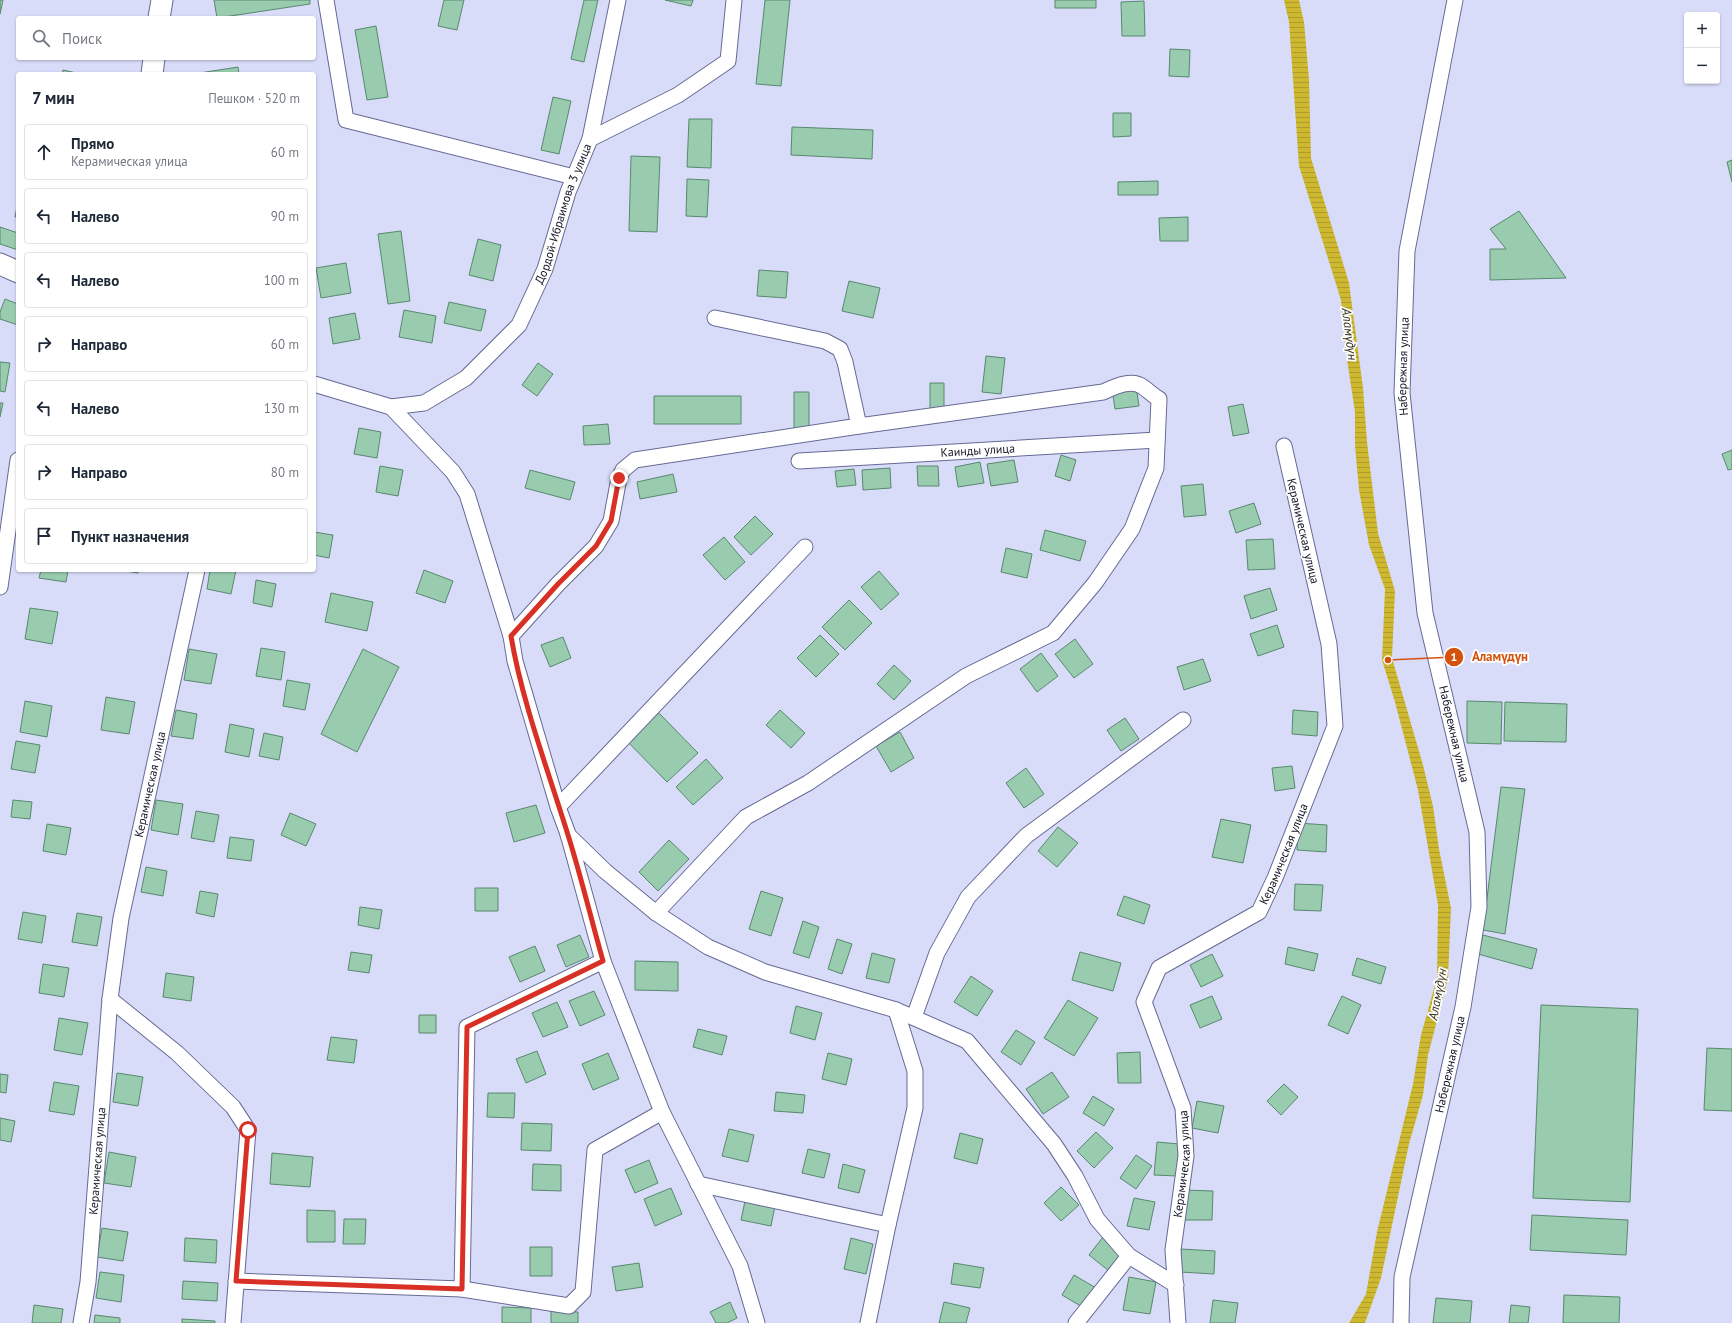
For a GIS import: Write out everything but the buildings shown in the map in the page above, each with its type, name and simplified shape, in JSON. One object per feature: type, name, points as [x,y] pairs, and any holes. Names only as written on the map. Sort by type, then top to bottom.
[{"type":"main road","points":[[159,16],[162,0]]},
{"type":"main road","points":[[152,72],[154,60]]},
{"type":"main road","points":[[0,264],[16,271]]},
{"type":"street","points":[[326,0],[346,120],[574,177]]},
{"type":"street","points":[[590,139],[618,0]]},
{"type":"street","name":"Дордой-Ибраимова 3 улица","points":[[391,408],[424,403],[466,378],[519,325],[545,269],[574,177],[590,139],[678,94],[728,61],[734,0]]},
{"type":"street","name":"Набережная улица","points":[[1401,1323],[1402,1277],[1463,1007],[1479,907],[1477,832],[1425,613],[1402,393],[1407,251],[1455,0]]},
{"type":"street","points":[[715,318],[825,341],[840,349],[845,362],[859,426]]},
{"type":"street","points":[[511,636],[558,584],[596,546],[611,521],[619,478],[623,470],[635,460],[859,426],[1103,392],[1118,385],[1136,384],[1143,387],[1149,394],[1159,399],[1156,468],[1132,529],[1094,583],[1053,633],[966,676],[808,783],[746,817],[656,913]]},
{"type":"street","points":[[316,385],[391,408],[453,472],[467,494],[511,636],[515,661],[558,807],[568,834],[603,961],[662,1112],[740,1266],[758,1323]]},
{"type":"street","name":"Каинды улица","points":[[799,461],[1157,440]]},
{"type":"street","name":"Керамическая улица","points":[[1178,1323],[1173,1250],[1186,1156],[1183,1108],[1144,1002],[1159,968],[1259,912],[1275,878],[1336,726],[1329,644],[1284,446]]},
{"type":"street","points":[[0,587],[16,474]]},
{"type":"street","points":[[558,807],[805,547]]},
{"type":"street","name":"Керамическая улица","points":[[81,1323],[88,1282],[110,999],[121,918],[197,572]]},
{"type":"street","points":[[914,1018],[937,953],[968,897],[1026,836],[1183,720]]},
{"type":"street","points":[[568,834],[605,871],[656,913],[708,947],[765,972],[896,1010],[967,1041],[1054,1144],[1075,1176],[1097,1219],[1129,1256],[1176,1285]]},
{"type":"street","points":[[462,1289],[467,1027],[603,961]]},
{"type":"street","points":[[110,999],[177,1054],[232,1107],[248,1130],[233,1323]]},
{"type":"street","points":[[868,1323],[888,1225],[915,1108],[915,1071],[896,1010]]},
{"type":"street","points":[[236,1281],[462,1289],[569,1306],[583,1292],[595,1150],[662,1112]]},
{"type":"street","points":[[698,1184],[888,1225]]},
{"type":"street","points":[[1076,1323],[1129,1256]]},
{"type":"water","points":[[1284,0],[1299,0],[1304,22],[1309,79],[1311,158],[1349,283],[1363,388],[1367,442],[1378,533],[1395,591],[1392,658],[1423,765],[1433,806],[1439,849],[1451,908],[1448,978],[1428,1055],[1423,1095],[1409,1144],[1381,1278],[1365,1323],[1349,1323],[1366,1294],[1377,1232],[1413,1084],[1421,1035],[1437,978],[1438,905],[1418,790],[1395,702],[1382,660],[1385,589],[1369,545],[1359,490],[1355,445],[1355,412],[1345,346],[1341,300],[1299,166],[1289,22]]},
{"type":"place","name":"Аламүдүн","points":[[1388,660]]},
{"type":"route","points":[[248,1130],[236,1281],[462,1289],[467,1027],[603,961],[568,834],[558,807],[515,661],[511,636],[558,584],[596,546],[611,521],[619,478]]}]
